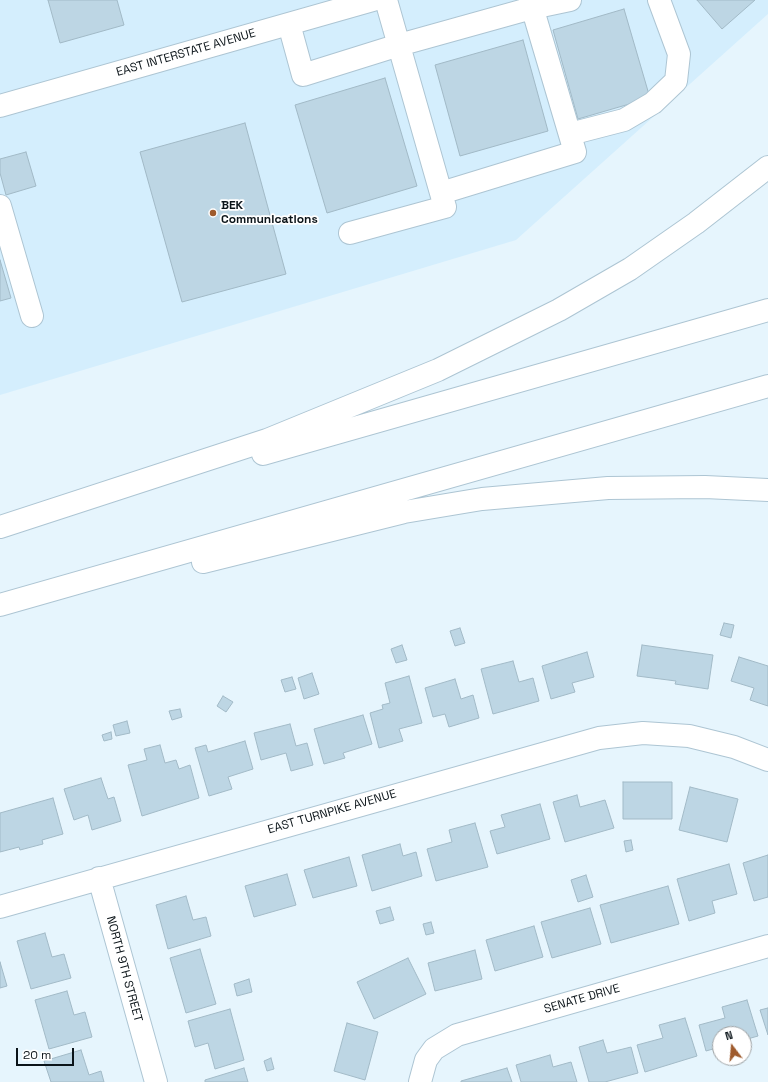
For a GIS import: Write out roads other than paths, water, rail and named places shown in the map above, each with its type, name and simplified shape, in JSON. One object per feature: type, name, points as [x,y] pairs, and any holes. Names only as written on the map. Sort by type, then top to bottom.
[{"type":"main road","name":"EAST INTERSTATE AVENUE","points":[[0,106],[373,0]]},
{"type":"main road","points":[[350,233],[445,207],[386,0]]},
{"type":"main road","points":[[289,24],[302,75],[531,4],[570,0]]},
{"type":"main road","points":[[570,134],[624,120],[653,103],[676,81],[679,54],[659,0]]},
{"type":"main road","points":[[441,193],[575,152],[531,4]]},
{"type":"main road","points":[[0,528],[266,440],[438,370],[559,310],[630,269],[696,223],[768,167]]},
{"type":"main road","points":[[0,206],[32,316]]},
{"type":"main road","points":[[0,528],[768,310]]},
{"type":"main road","points":[[0,605],[768,386]]},
{"type":"main road","points":[[0,614],[329,529],[441,505],[526,494],[608,488],[705,487],[768,490]]},
{"type":"main road","name":"EAST TURNPIKE AVENUE","points":[[0,907],[577,743],[620,735],[667,733],[712,740],[734,746],[768,760]]},
{"type":"main road","name":"NORTH 9TH STREET","points":[[99,878],[156,1082]]},
{"type":"main road","name":"SENATE DRIVE","points":[[420,1082],[426,1060],[434,1049],[457,1035],[768,946]]},
{"type":"place","name":"BEK Communications","points":[[213,213]]}]
